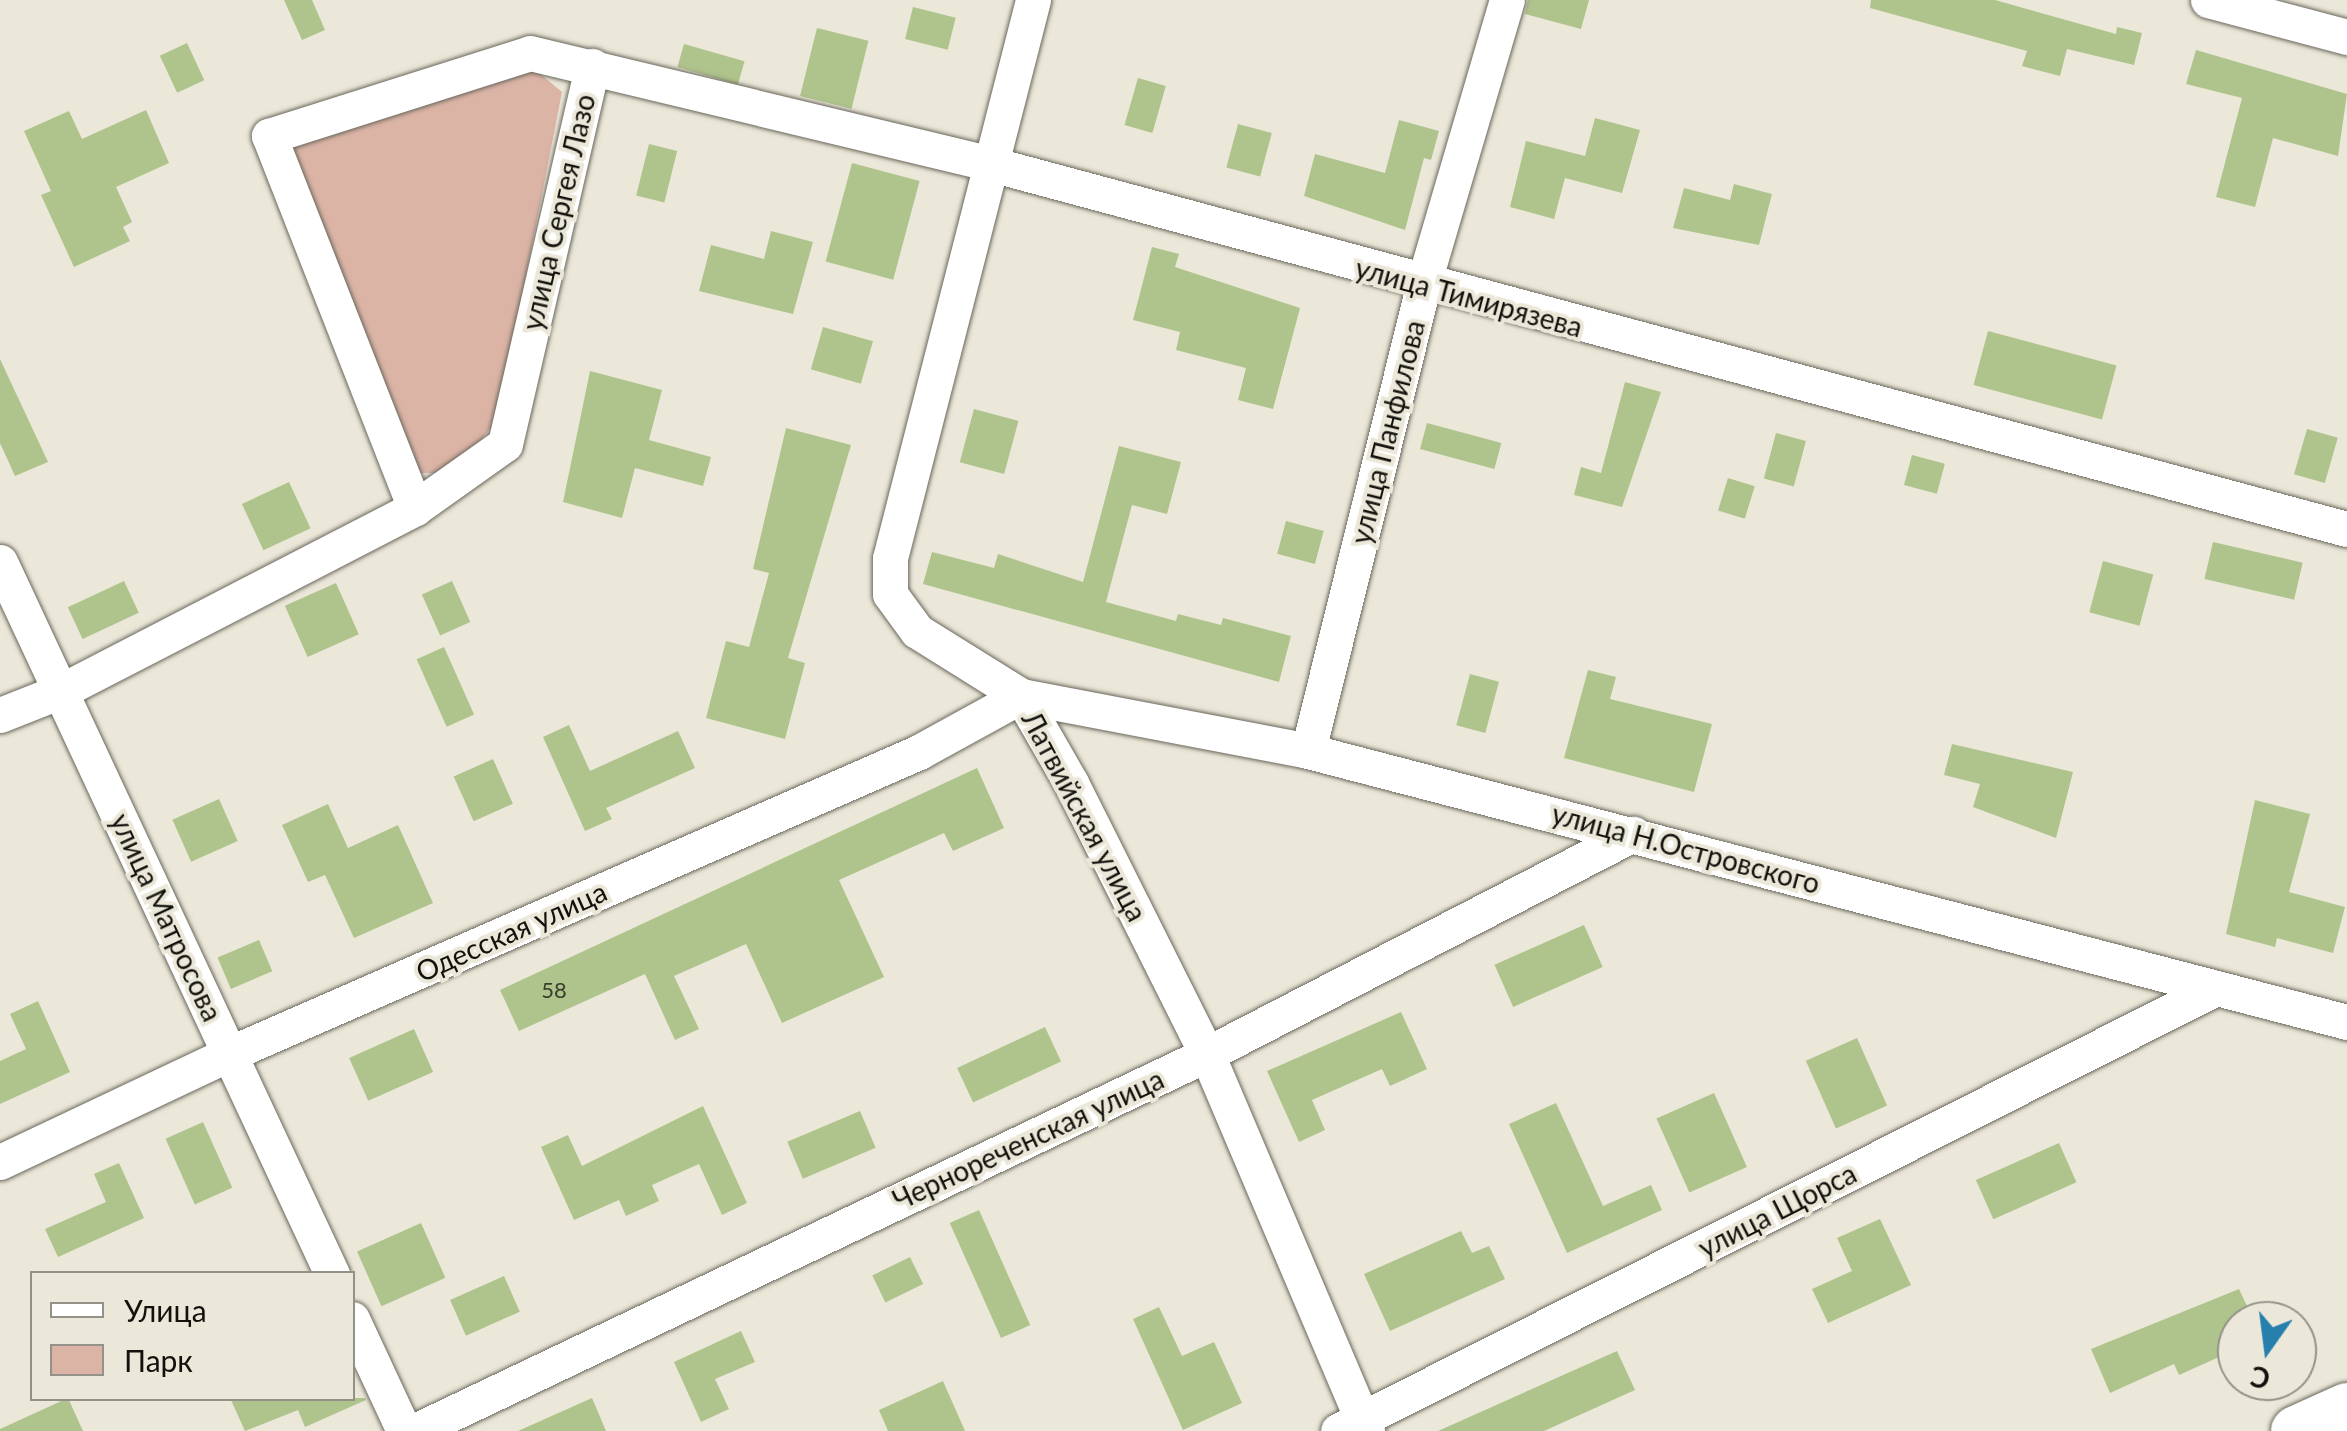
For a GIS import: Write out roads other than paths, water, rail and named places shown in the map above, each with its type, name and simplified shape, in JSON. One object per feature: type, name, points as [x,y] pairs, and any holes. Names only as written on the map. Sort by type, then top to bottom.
[{"type":"street","name":"Латвийская улица","points":[[1033,0],[890,558],[890,594],[918,631],[1020,696],[1072,783],[1206,1054],[1356,1427]]},
{"type":"street","name":"улица Панфилова","points":[[1308,752],[1423,285],[1507,0]]},
{"type":"street","points":[[2208,0],[2347,37]]},
{"type":"street","name":"улица Сергея Лазо","points":[[0,715],[60,690],[416,508],[505,444],[592,66],[530,53],[269,136],[416,508]]},
{"type":"street","name":"улица Тимирязева","points":[[592,66],[991,164],[1423,285],[2347,529]]},
{"type":"street","name":"улица Матросова","points":[[0,562],[331,1271]]},
{"type":"street","name":"улица Н.Островского","points":[[1020,696],[1308,752],[2347,1022]]},
{"type":"street","name":"Одесская улица","points":[[0,1162],[231,1053],[918,752],[1020,696]]},
{"type":"street","name":"Чернореченская улица","points":[[415,1431],[1206,1054],[1634,834]]},
{"type":"street","name":"улица Щорса","points":[[1356,1427],[2216,988]]},
{"type":"street","points":[[355,1325],[404,1431]]},
{"type":"street","points":[[2296,1431],[2347,1408]]}]
